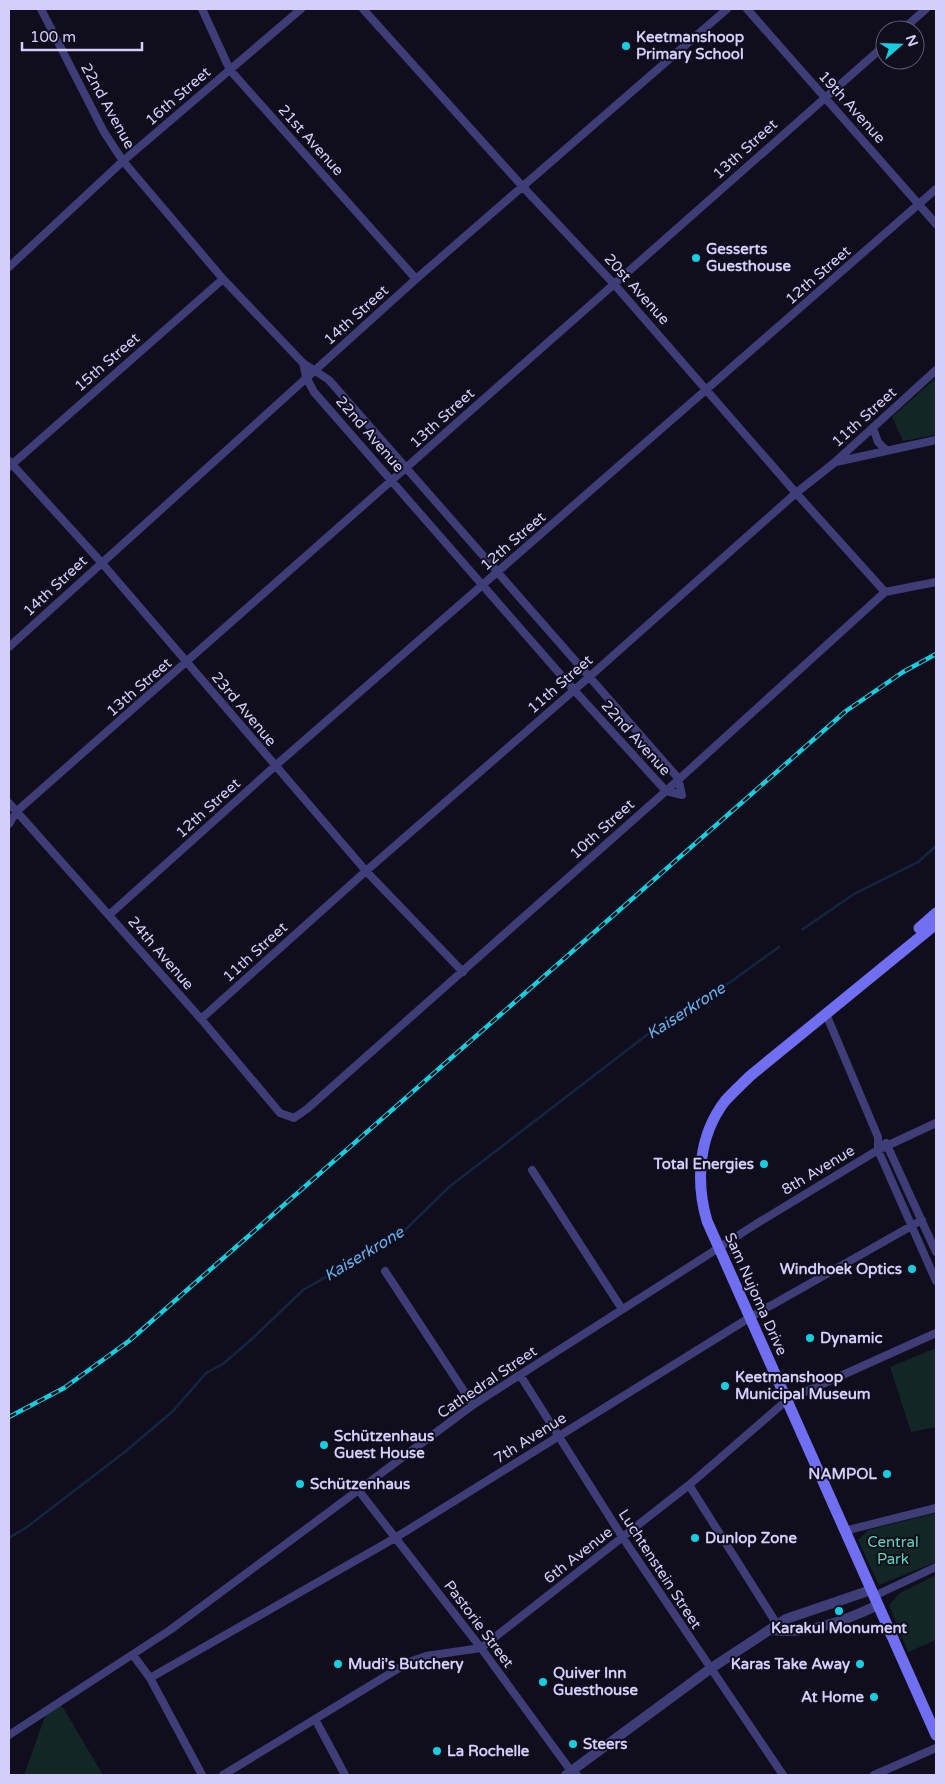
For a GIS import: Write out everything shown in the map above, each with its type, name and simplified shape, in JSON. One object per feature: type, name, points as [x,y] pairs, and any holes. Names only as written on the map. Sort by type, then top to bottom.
[{"type":"main road","name":"Sam Nujoma Drive","points":[[857,988],[868,975],[936,913]]},
{"type":"main road","name":"Sam Nujoma Drive","points":[[936,924],[750,1076],[726,1101],[707,1136],[701,1158],[700,1190],[707,1221],[718,1248],[936,1735]]},
{"type":"street","name":"22nd Avenue","points":[[41,9],[104,132],[123,161],[223,279],[303,363],[329,380],[588,678],[678,778],[682,795],[666,791],[574,690],[314,392],[306,378],[303,363]]},
{"type":"street","name":"21st Avenue","points":[[202,9],[230,70],[416,279]]},
{"type":"street","name":"16th Street","points":[[9,267],[123,161],[301,9]]},
{"type":"street","name":"20st Avenue","points":[[363,9],[523,187],[614,284],[885,592]]},
{"type":"street","name":"14th Street","points":[[9,647],[416,279],[727,9]]},
{"type":"street","name":"19th Avenue","points":[[747,9],[936,224]]},
{"type":"street","points":[[913,20],[926,9]]},
{"type":"street","name":"13th Street","points":[[16,811],[187,663],[875,53]]},
{"type":"street","name":"12th Street","points":[[109,915],[275,766],[936,189]]},
{"type":"street","name":"15th Street","points":[[10,464],[223,279]]},
{"type":"street","name":"11th Street","points":[[201,1019],[366,871],[588,678],[796,493],[834,463],[936,370]]},
{"type":"street","points":[[873,428],[878,442],[886,450]]},
{"type":"street","points":[[834,463],[936,440]]},
{"type":"street","name":"23rd Avenue","points":[[10,464],[101,562],[366,871],[463,972]]},
{"type":"street","points":[[885,592],[936,582]]},
{"type":"street","name":"10th Street","points":[[294,1118],[307,1109],[463,972],[885,592]]},
{"type":"street","name":"24th Avenue","points":[[9,802],[201,1019],[280,1113],[294,1118]]},
{"type":"street","points":[[9,824],[16,811]]},
{"type":"street","points":[[826,1014],[878,1138],[878,1150],[936,1281]]},
{"type":"street","name":"8th Avenue","points":[[718,1248],[888,1144],[936,1124]]},
{"type":"street","points":[[878,1138],[888,1144],[936,1252]]},
{"type":"street","points":[[532,1170],[622,1309]]},
{"type":"street","name":"7th Avenue","points":[[150,1678],[395,1538],[749,1318],[922,1220]]},
{"type":"street","name":"Cathedral Street","points":[[9,1735],[133,1655],[473,1405],[718,1248]]},
{"type":"street","points":[[385,1271],[473,1405]]},
{"type":"street","name":"6th Avenue","points":[[223,1775],[409,1662],[426,1656],[481,1648],[689,1485],[787,1400],[936,1333]]},
{"type":"street","name":"Luchtenstein Street","points":[[520,1375],[623,1538],[783,1775]]},
{"type":"street","points":[[689,1485],[777,1629]]},
{"type":"street","name":"Pastorie Street","points":[[358,1491],[481,1648],[571,1774]]},
{"type":"street","points":[[844,1530],[936,1508]]},
{"type":"street","points":[[777,1629],[803,1631],[821,1627],[874,1597],[936,1567]]},
{"type":"street","points":[[571,1774],[710,1669],[777,1629],[786,1619],[874,1597]]},
{"type":"street","points":[[133,1655],[150,1678],[202,1775]]},
{"type":"street","points":[[315,1719],[345,1775]]},
{"type":"street","points":[[874,1775],[936,1748]]},
{"type":"green space","points":[[936,378],[936,435],[903,441],[892,417]]},
{"type":"green space","points":[[936,1348],[936,1427],[911,1432],[890,1367]]},
{"type":"green space","name":"Central Park","points":[[936,1513],[936,1562],[879,1585],[858,1540],[868,1530]]},
{"type":"green space","points":[[936,1575],[936,1640],[908,1652],[889,1605],[900,1593]]},
{"type":"green space","points":[[59,1701],[103,1775],[24,1775],[48,1708]]},
{"type":"waterway","name":"Kaiserkrone","points":[[803,929],[854,894],[918,862],[936,846]]},
{"type":"waterway","name":"Kaiserkrone","points":[[9,1538],[27,1527],[126,1451],[173,1411],[206,1373],[223,1364],[303,1290],[401,1234],[449,1187],[674,1014],[729,983],[779,947]]},
{"type":"railway","points":[[9,1417],[64,1388],[129,1341],[846,711],[903,672],[936,654]]},
{"type":"place","name":"Keetmanshoop Primary School","points":[[626,46]]},
{"type":"place","name":"Gesserts Guesthouse","points":[[696,258]]},
{"type":"place","name":"Total Energies","points":[[764,1164]]},
{"type":"place","name":"Windhoek Optics","points":[[912,1269]]},
{"type":"place","name":"Dynamic","points":[[810,1338]]},
{"type":"place","name":"Keetmanshoop Municipal Museum","points":[[725,1386]]},
{"type":"place","name":"Schützenhaus Guest House","points":[[324,1445]]},
{"type":"place","name":"NAMPOL","points":[[887,1474]]},
{"type":"place","name":"Schützenhaus","points":[[300,1484]]},
{"type":"place","name":"Dunlop Zone","points":[[695,1538]]},
{"type":"place","name":"Karakul Monument","points":[[839,1611]]},
{"type":"place","name":"Mudi's Butchery","points":[[338,1664]]},
{"type":"place","name":"Karas Take Away","points":[[860,1664]]},
{"type":"place","name":"Quiver Inn Guesthouse","points":[[543,1682]]},
{"type":"place","name":"At Home","points":[[874,1697]]},
{"type":"place","name":"Steers","points":[[573,1744]]},
{"type":"place","name":"La Rochelle","points":[[437,1751]]}]
